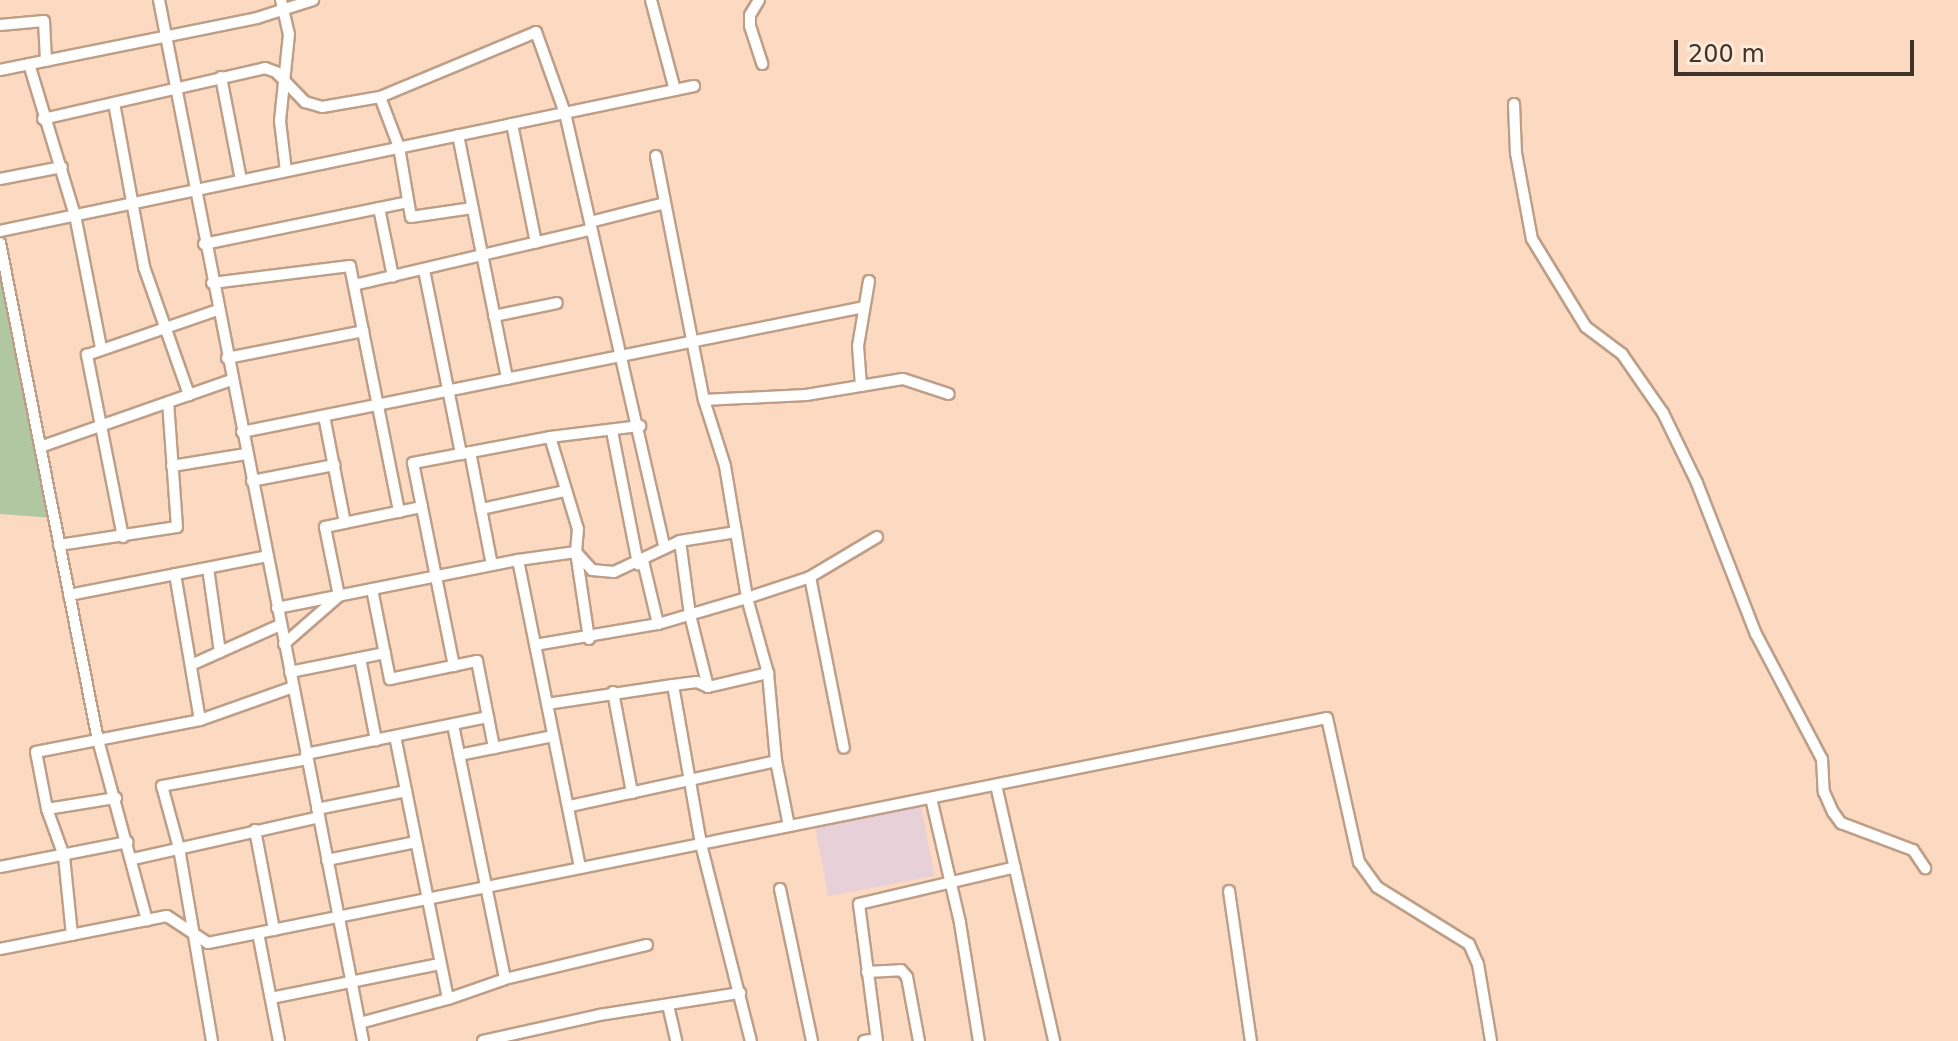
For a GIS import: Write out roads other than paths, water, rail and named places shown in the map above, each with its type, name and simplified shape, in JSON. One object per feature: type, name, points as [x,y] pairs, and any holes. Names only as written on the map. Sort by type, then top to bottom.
[{"type":"street","points":[[159,0],[163,37],[363,1041]]},
{"type":"street","points":[[0,70],[163,37],[313,0]]},
{"type":"street","points":[[651,0],[675,90]]},
{"type":"street","points":[[759,0],[750,15],[750,26],[762,64]]},
{"type":"street","points":[[283,5],[289,45],[280,121],[286,171]]},
{"type":"street","points":[[0,25],[44,21],[46,61]]},
{"type":"street","points":[[43,119],[265,68],[285,81],[305,102],[322,107],[380,97],[536,32],[565,113],[640,426],[665,548]]},
{"type":"street","points":[[29,64],[43,119],[62,167],[75,215],[101,348]]},
{"type":"street","points":[[221,77],[241,180]]},
{"type":"street","points":[[0,231],[694,86]]},
{"type":"street","points":[[380,97],[399,147],[411,217],[472,208]]},
{"type":"street","points":[[114,103],[144,267],[189,395]]},
{"type":"street","points":[[1514,104],[1516,153],[1532,239],[1586,327],[1622,354],[1663,413],[1697,483],[1756,634],[1822,759],[1824,792],[1833,812],[1841,823],[1913,850],[1925,868]]},
{"type":"street","points":[[512,124],[536,243]]},
{"type":"street","points":[[458,135],[507,379]]},
{"type":"street","points":[[656,156],[704,400],[725,466],[747,598],[768,673],[776,761],[789,826]]},
{"type":"street","points":[[0,179],[62,167]]},
{"type":"street","points":[[204,244],[408,202]]},
{"type":"street","points":[[354,285],[536,243],[665,203]]},
{"type":"street","points":[[379,208],[393,277]]},
{"type":"street","points":[[0,243],[98,740],[133,859],[147,920]]},
{"type":"street","points":[[212,283],[350,266],[399,512]]},
{"type":"street","points":[[424,270],[448,391],[481,509],[492,565]]},
{"type":"street","points":[[861,386],[858,346],[869,281]]},
{"type":"street","points":[[494,316],[557,303]]},
{"type":"street","points":[[242,432],[864,307]]},
{"type":"street","points":[[123,537],[87,355],[218,310]]},
{"type":"street","points":[[227,358],[363,331]]},
{"type":"street","points":[[704,400],[806,395],[903,379],[949,394]]},
{"type":"street","points":[[40,447],[231,380]]},
{"type":"street","points":[[59,545],[177,527],[168,402]]},
{"type":"street","points":[[324,416],[345,523]]},
{"type":"street","points":[[454,666],[413,463],[550,437],[640,426]]},
{"type":"street","points":[[612,431],[658,624]]},
{"type":"street","points":[[550,437],[578,529],[576,552],[589,639]]},
{"type":"street","points":[[172,466],[246,454]]},
{"type":"street","points":[[252,481],[334,465]]},
{"type":"street","points":[[481,509],[565,491]]},
{"type":"street","points":[[339,596],[325,527],[422,507]]},
{"type":"street","points":[[576,552],[592,570],[614,572],[641,562],[680,541],[736,532]]},
{"type":"street","points":[[535,645],[589,639],[658,624],[747,598],[810,577],[877,537]]},
{"type":"street","points":[[680,541],[690,615],[708,687]]},
{"type":"street","points":[[277,608],[518,560],[576,552]]},
{"type":"street","points":[[69,595],[267,556]]},
{"type":"street","points":[[518,560],[570,806],[580,868]]},
{"type":"street","points":[[208,568],[220,652]]},
{"type":"street","points":[[175,574],[200,720]]},
{"type":"street","points":[[810,577],[844,748]]},
{"type":"street","points":[[372,589],[390,679],[477,661],[494,748]]},
{"type":"street","points":[[284,644],[339,596]]},
{"type":"street","points":[[191,665],[280,625]]},
{"type":"street","points":[[290,672],[385,653]]},
{"type":"street","points":[[360,658],[376,740]]},
{"type":"street","points":[[547,704],[697,682],[708,687],[768,673]]},
{"type":"street","points":[[673,685],[701,844],[751,1041]]},
{"type":"street","points":[[72,935],[64,856],[47,809],[36,752],[200,720],[293,687]]},
{"type":"street","points":[[613,692],[632,793]]},
{"type":"street","points":[[212,1041],[191,933],[179,848],[162,786],[488,717]]},
{"type":"street","points":[[0,949],[167,916],[208,943],[1327,718],[1359,862],[1377,887],[1469,944],[1478,964],[1491,1041]]},
{"type":"street","points":[[453,725],[505,979]]},
{"type":"street","points":[[395,736],[448,999]]},
{"type":"street","points":[[459,755],[553,736]]},
{"type":"street","points":[[570,806],[776,761]]},
{"type":"street","points":[[996,785],[1054,1041]]},
{"type":"street","points":[[133,859],[406,791]]},
{"type":"street","points":[[47,809],[116,798]]},
{"type":"street","points":[[931,798],[951,882],[979,1041]]},
{"type":"street","points":[[255,830],[274,930]]},
{"type":"street","points":[[0,867],[128,842]]},
{"type":"street","points":[[327,860],[416,842]]},
{"type":"street","points":[[864,1041],[877,1040],[859,904],[1015,867]]},
{"type":"street","points":[[780,889],[812,1041]]},
{"type":"street","points":[[1229,891],[1251,1041]]},
{"type":"street","points":[[258,933],[279,1041]]},
{"type":"street","points":[[360,1023],[448,999],[505,979],[647,945]]},
{"type":"street","points":[[271,998],[440,964]]},
{"type":"street","points":[[867,972],[901,970],[907,977],[919,1041]]},
{"type":"street","points":[[483,1041],[599,1015],[740,993]]},
{"type":"street","points":[[668,1005],[676,1041]]}]
